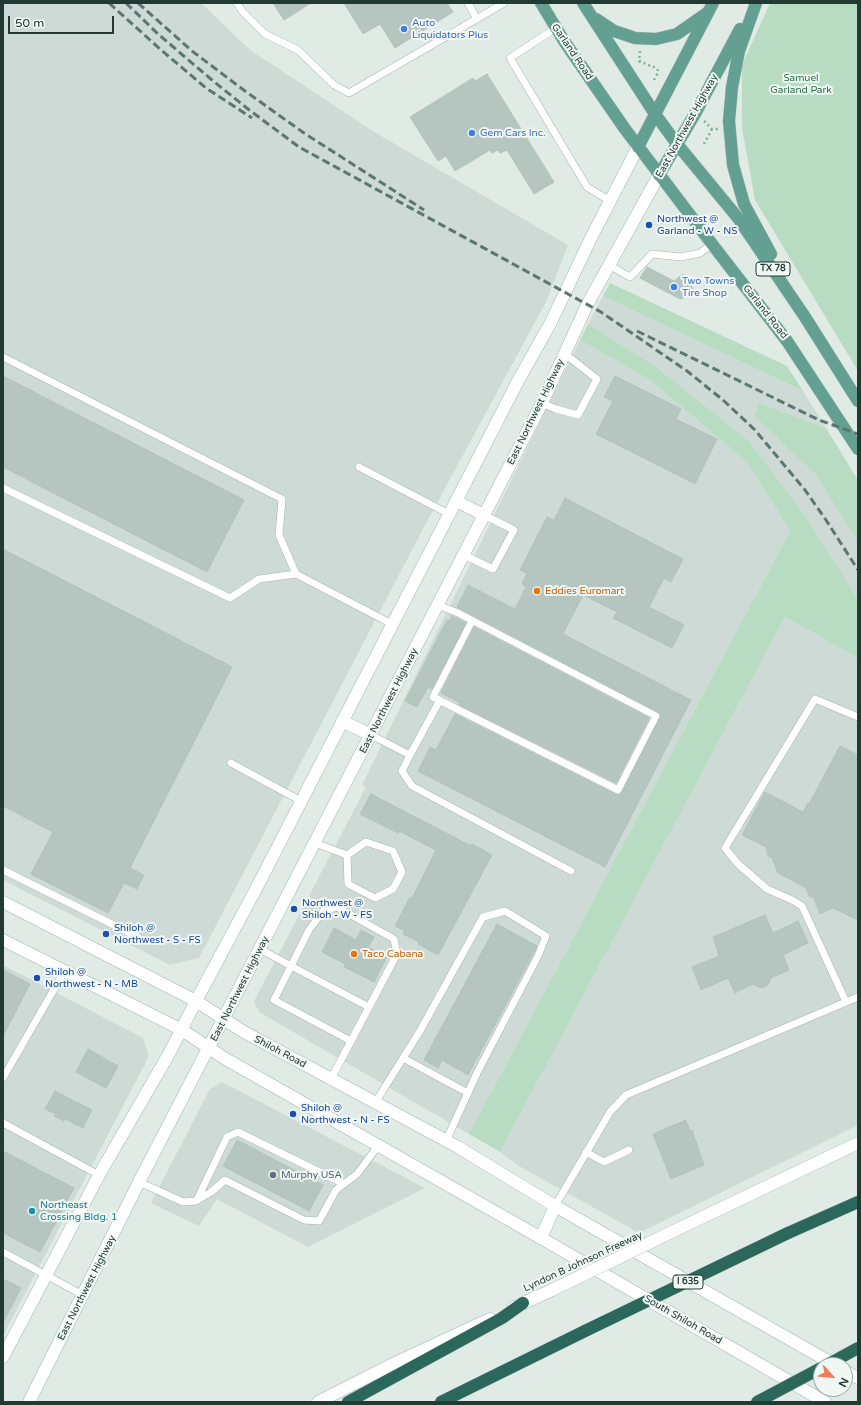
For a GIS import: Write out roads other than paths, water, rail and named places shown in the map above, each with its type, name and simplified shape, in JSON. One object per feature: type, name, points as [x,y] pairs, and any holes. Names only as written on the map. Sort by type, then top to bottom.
[{"type":"highway","name":"I 635","points":[[441,1402],[788,1233],[858,1202]]},
{"type":"highway","points":[[348,1402],[502,1318],[523,1303]]},
{"type":"highway","points":[[842,1357],[858,1348]]},
{"type":"highway","points":[[757,1402],[813,1372]]},
{"type":"main road","name":"Garland Road","points":[[541,3],[556,28],[638,147],[787,341],[858,449]]},
{"type":"main road","name":"TX 78","points":[[583,3],[655,114],[677,144],[738,218],[805,317],[858,401]]},
{"type":"main road","points":[[755,3],[739,51],[732,87],[729,121],[733,165],[744,204],[805,317]]},
{"type":"main road","name":"East Northwest Highway","points":[[29,1402],[139,1182],[542,404],[587,305],[659,175],[696,112],[755,3]]},
{"type":"main road","points":[[591,15],[614,31],[635,38],[656,39],[677,34],[711,8]]},
{"type":"main road","points":[[3,1357],[99,1175],[182,1030],[518,381],[550,324],[592,236],[711,8]]},
{"type":"main road","points":[[456,501],[484,515]]},
{"type":"main road","points":[[342,721],[371,735]]},
{"type":"main road","name":"Shiloh Road","points":[[3,902],[196,1001],[244,1032],[446,1141],[555,1206]]},
{"type":"main road","points":[[3,940],[182,1030],[224,1058],[540,1238],[555,1206],[821,1357]]},
{"type":"main road","name":"Lyndon B Johnson Freeway","points":[[318,1402],[389,1366],[552,1290],[858,1143]]},
{"type":"main road","name":"South Shiloh Road","points":[[540,1238],[825,1402]]},
{"type":"lane","points":[[237,3],[242,11],[265,34],[298,50],[334,85],[349,93],[504,3]]},
{"type":"lane","points":[[468,3],[477,19]]},
{"type":"lane","points":[[556,28],[510,58],[587,187],[610,201]]},
{"type":"lane","points":[[609,265],[630,277],[652,254],[681,257],[700,253],[712,244]]},
{"type":"lane","points":[[542,404],[578,415],[597,379],[565,354]]},
{"type":"lane","points":[[3,357],[282,499],[279,535],[296,574]]},
{"type":"lane","points":[[359,467],[449,514]]},
{"type":"lane","points":[[3,488],[230,598],[260,579],[296,574],[392,624]]},
{"type":"lane","points":[[464,555],[493,569],[514,530],[484,515]]},
{"type":"lane","points":[[438,605],[472,621],[656,716],[618,790],[433,697],[472,621]]},
{"type":"lane","points":[[846,1002],[802,906],[767,889],[738,864],[725,848],[815,699],[858,717]]},
{"type":"lane","points":[[440,700],[402,771],[412,786],[570,871]]},
{"type":"lane","points":[[371,735],[410,755]]},
{"type":"lane","points":[[231,762],[301,800]]},
{"type":"lane","points":[[366,842],[393,851],[402,872],[393,889],[375,898],[348,884],[347,855],[366,842]]},
{"type":"lane","points":[[315,843],[347,855]]},
{"type":"lane","points":[[3,870],[138,937]]},
{"type":"lane","points":[[331,1079],[397,954],[394,939],[337,907],[324,910],[310,930],[274,1000],[351,1041]]},
{"type":"lane","points":[[375,1103],[420,1031],[483,917],[505,911],[546,936],[538,956],[477,1073],[446,1141]]},
{"type":"lane","points":[[260,950],[369,1007]]},
{"type":"lane","points":[[3,1078],[64,972]]},
{"type":"lane","points":[[555,1206],[610,1112],[626,1095],[858,997]]},
{"type":"lane","points":[[403,1058],[468,1093]]},
{"type":"lane","points":[[3,1123],[99,1175]]},
{"type":"lane","points":[[196,1200],[227,1138],[238,1132],[344,1184]]},
{"type":"lane","points":[[139,1182],[183,1202],[196,1200],[211,1192],[225,1180],[304,1220],[320,1221],[336,1190],[357,1174],[378,1146]]},
{"type":"lane","points":[[586,1152],[604,1162],[629,1150]]},
{"type":"lane","points":[[3,1252],[83,1295]]},
{"type":"railway","points":[[109,3],[206,88],[252,118]]},
{"type":"railway","points":[[126,3],[158,34],[212,80],[299,147],[601,312],[687,371],[723,400],[755,430],[805,490],[858,570]]},
{"type":"railway","points":[[138,3],[192,51],[245,91],[304,133],[424,210]]},
{"type":"railway","points":[[637,331],[819,420],[858,434]]},
{"type":"place","name":"Auto Liquidators Plus","points":[[404,29]]},
{"type":"place","name":"Gem Cars Inc.","points":[[472,133]]},
{"type":"place","name":"Northwest @ Garland - W - NS","points":[[649,225]]},
{"type":"place","name":"Two Towns Tire Shop","points":[[674,287]]},
{"type":"place","name":"Eddies Euromart","points":[[537,591]]},
{"type":"place","name":"Northwest @ Shiloh - W - FS","points":[[294,909]]},
{"type":"place","name":"Shiloh @ Northwest - S - FS","points":[[106,934]]},
{"type":"place","name":"Taco Cabana","points":[[354,954]]},
{"type":"place","name":"Shiloh @ Northwest - N - MB","points":[[37,978]]},
{"type":"place","name":"Shiloh @ Northwest - N - FS","points":[[293,1114]]},
{"type":"place","name":"Murphy USA","points":[[273,1175]]},
{"type":"place","name":"Northeast Crossing Bldg. 1","points":[[32,1211]]},
{"type":"park label","name":"Samuel Garland Park","points":[[801,84]]}]
